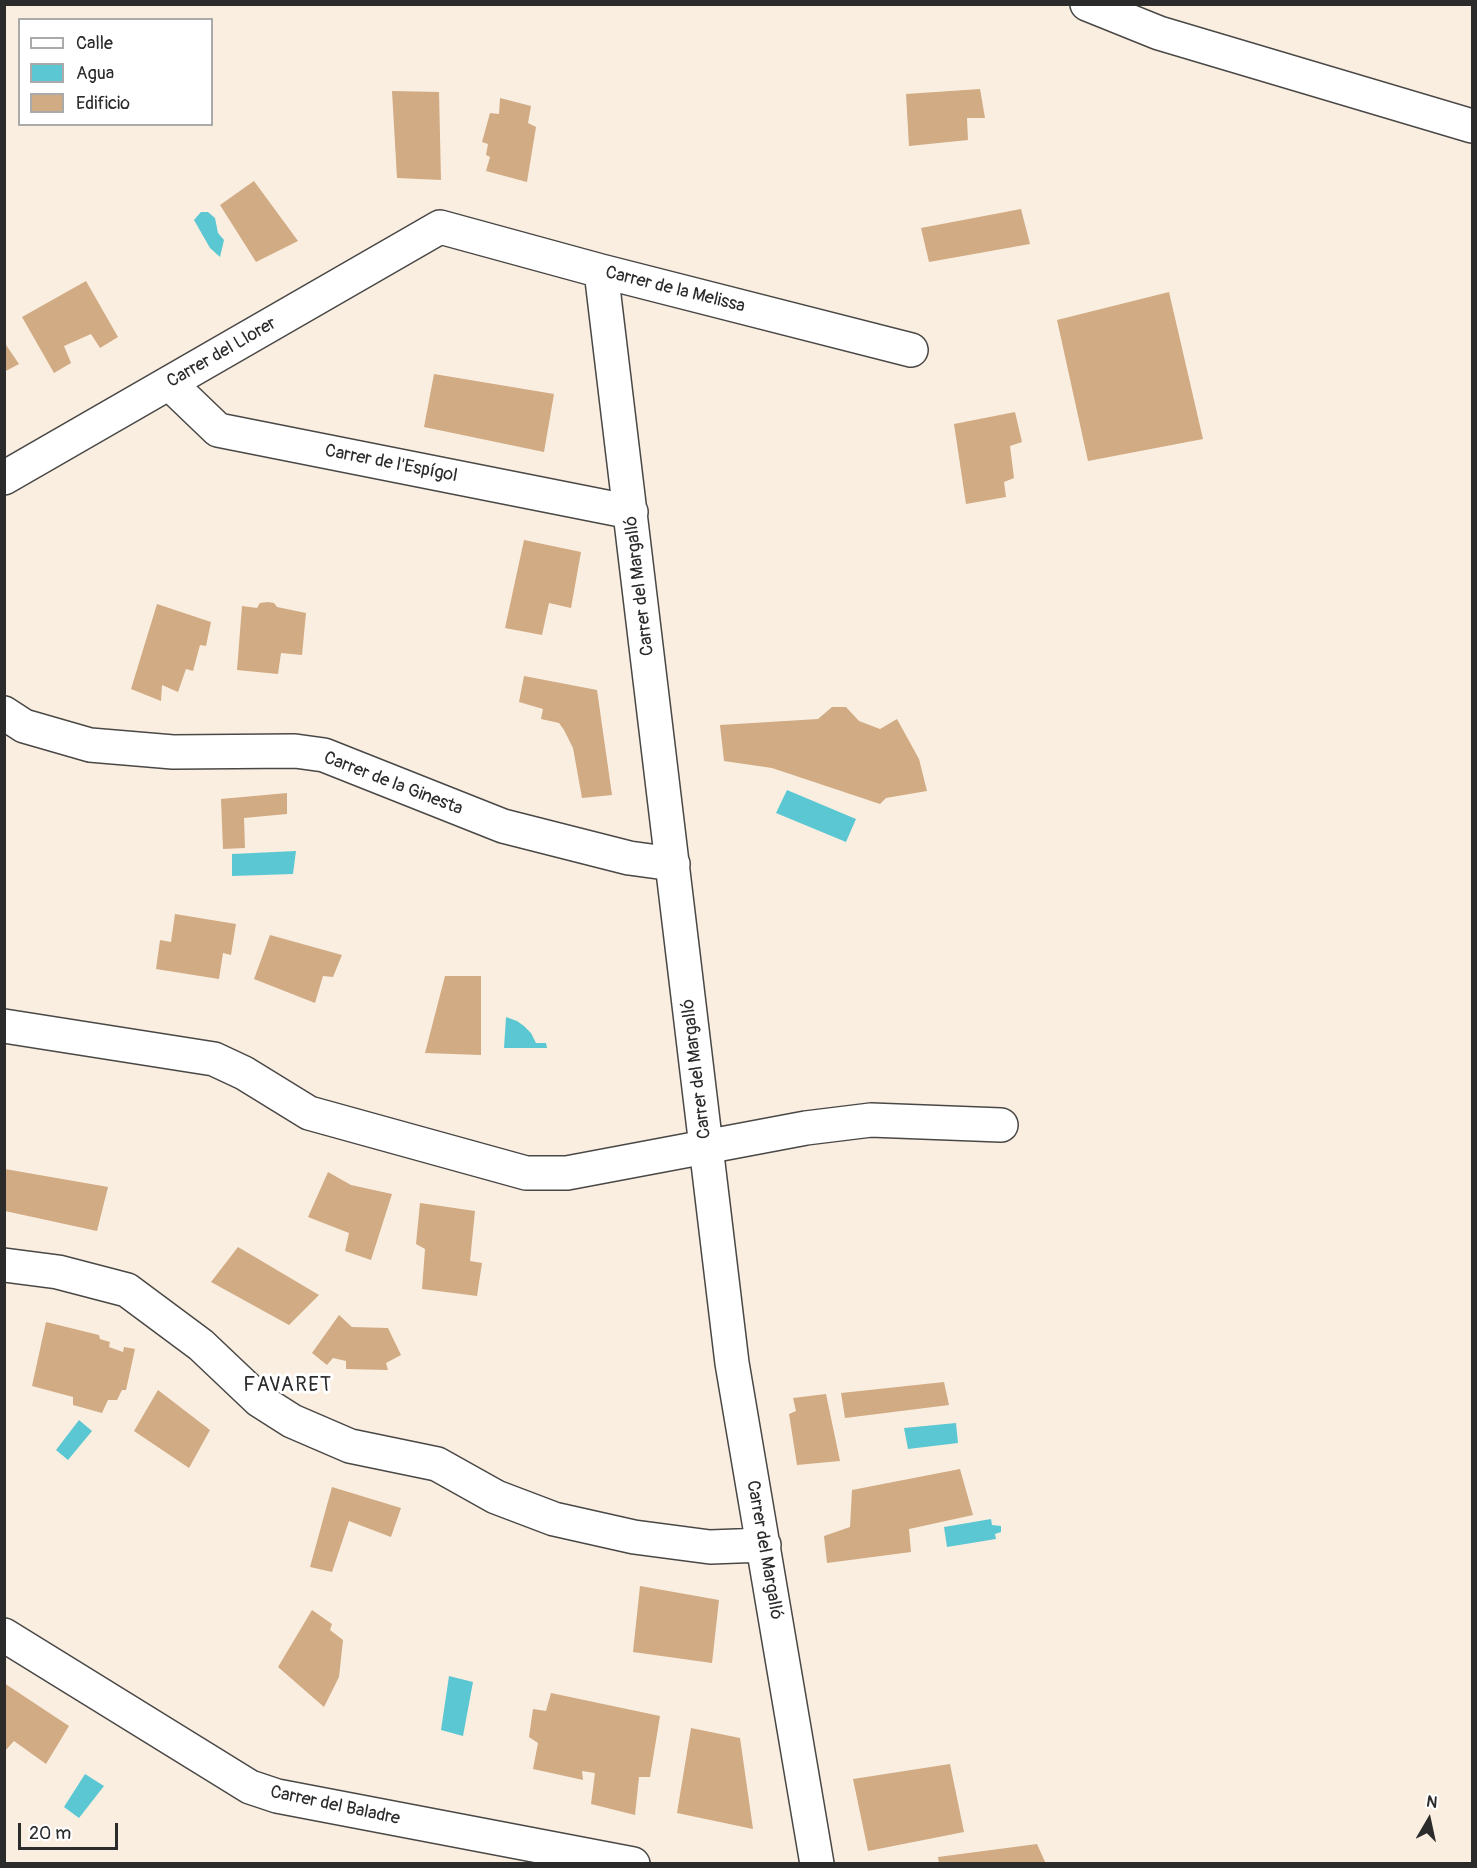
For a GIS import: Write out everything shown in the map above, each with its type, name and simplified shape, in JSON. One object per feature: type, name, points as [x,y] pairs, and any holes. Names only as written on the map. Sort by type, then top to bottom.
[{"type":"street","points":[[1087,4],[1159,33],[1473,126]]},
{"type":"street","name":"Carrer de la Melissa","points":[[440,227],[601,271],[911,350]]},
{"type":"street","name":"Carrer del Llorer","points":[[4,478],[440,227]]},
{"type":"street","name":"Carrer del Margalló","points":[[601,271],[732,1363],[817,1863]]},
{"type":"street","name":"Carrer de l'Espígol","points":[[169,383],[218,430],[631,512]]},
{"type":"street","name":"Carrer de la Ginesta","points":[[4,713],[24,726],[90,745],[173,752],[295,751],[324,755],[503,826],[629,858],[673,864]]},
{"type":"street","points":[[4,1026],[214,1059],[244,1073],[309,1113],[526,1173],[567,1173],[806,1128],[871,1120],[1001,1125]]},
{"type":"street","points":[[4,1265],[58,1272],[127,1290],[201,1345],[259,1400],[292,1421],[350,1446],[437,1464],[496,1497],[554,1520],[634,1537],[710,1547],[764,1545]]},
{"type":"street","name":"Carrer del Baladre","points":[[4,1635],[250,1787],[276,1796],[633,1863]]},
{"type":"water","points":[[201,212],[208,212],[215,218],[218,233],[224,240],[220,257],[210,248],[194,220]]},
{"type":"water","points":[[787,790],[856,819],[846,842],[776,813]]},
{"type":"water","points":[[296,851],[293,874],[232,876],[232,854]]},
{"type":"water","points":[[506,1017],[524,1026],[536,1043],[546,1043],[547,1048],[504,1048]]},
{"type":"water","points":[[79,1420],[92,1431],[68,1460],[56,1450]]},
{"type":"water","points":[[956,1423],[958,1443],[908,1449],[904,1428]]},
{"type":"water","points":[[991,1519],[992,1525],[1001,1526],[1001,1532],[995,1534],[996,1539],[947,1547],[944,1527]]},
{"type":"water","points":[[449,1676],[473,1682],[463,1736],[441,1730]]},
{"type":"water","points":[[85,1774],[104,1786],[79,1818],[64,1807]]},
{"type":"building","points":[[980,89],[985,118],[967,118],[968,140],[909,146],[906,94]]},
{"type":"building","points":[[392,91],[439,92],[441,180],[397,178]]},
{"type":"building","points":[[500,98],[531,106],[528,123],[536,127],[527,182],[486,171],[490,157],[486,155],[488,144],[482,142],[490,113],[499,114]]},
{"type":"building","points":[[254,181],[298,241],[256,262],[220,205]]},
{"type":"building","points":[[1021,209],[1030,244],[929,262],[921,228]]},
{"type":"building","points":[[86,281],[118,337],[100,348],[91,334],[64,346],[71,363],[54,373],[22,317]]},
{"type":"building","points":[[1169,292],[1203,439],[1088,461],[1057,320]]},
{"type":"building","points":[[4,342],[19,364],[4,372]]},
{"type":"building","points":[[434,374],[554,394],[544,452],[424,427]]},
{"type":"building","points":[[1015,412],[1022,442],[1010,446],[1014,478],[1004,482],[1006,497],[966,504],[954,424]]},
{"type":"building","points":[[524,540],[581,552],[571,608],[549,603],[542,635],[505,628]]},
{"type":"building","points":[[260,603],[274,603],[277,607],[306,613],[302,655],[281,653],[278,674],[237,670],[242,606],[257,608]]},
{"type":"building","points":[[157,604],[211,622],[206,646],[200,645],[193,671],[186,669],[178,692],[162,685],[161,701],[131,689]]},
{"type":"building","points":[[524,676],[597,690],[612,795],[582,798],[573,748],[564,730],[559,723],[541,719],[543,709],[519,702]]},
{"type":"building","points":[[832,707],[846,707],[859,721],[880,729],[897,719],[919,759],[927,791],[886,798],[880,804],[772,768],[724,761],[720,725],[818,719]]},
{"type":"building","points":[[287,793],[287,814],[244,818],[245,848],[223,849],[221,799]]},
{"type":"building","points":[[175,914],[236,924],[231,955],[223,953],[219,979],[156,969],[160,940],[171,942]]},
{"type":"building","points":[[270,935],[342,955],[333,977],[323,976],[315,1003],[254,979]]},
{"type":"building","points":[[445,976],[481,976],[481,1055],[425,1053]]},
{"type":"building","points":[[5,1169],[108,1187],[97,1231],[5,1211]]},
{"type":"building","points":[[328,1172],[351,1185],[392,1194],[371,1260],[345,1251],[349,1233],[308,1217]]},
{"type":"building","points":[[420,1203],[475,1211],[470,1261],[482,1263],[477,1296],[422,1289],[425,1249],[416,1244]]},
{"type":"building","points":[[238,1247],[319,1295],[289,1325],[211,1282]]},
{"type":"building","points":[[339,1315],[352,1327],[388,1328],[401,1355],[386,1363],[388,1370],[346,1369],[346,1361],[333,1358],[327,1365],[312,1353]]},
{"type":"building","points":[[46,1322],[99,1335],[100,1339],[110,1342],[109,1347],[123,1352],[124,1347],[135,1349],[126,1390],[122,1390],[117,1400],[108,1400],[102,1413],[73,1405],[73,1397],[32,1386]]},
{"type":"building","points":[[944,1382],[949,1405],[845,1418],[841,1393]]},
{"type":"building","points":[[158,1390],[210,1430],[189,1468],[134,1431]]},
{"type":"building","points":[[826,1394],[840,1461],[797,1465],[789,1414],[796,1411],[793,1398]]},
{"type":"building","points":[[960,1469],[973,1515],[909,1529],[911,1552],[827,1563],[824,1536],[850,1527],[852,1490]]},
{"type":"building","points":[[332,1487],[401,1508],[391,1537],[349,1521],[332,1572],[310,1567]]},
{"type":"building","points":[[640,1586],[719,1600],[712,1663],[633,1652]]},
{"type":"building","points":[[312,1610],[332,1624],[330,1630],[343,1640],[339,1677],[324,1707],[278,1667]]},
{"type":"building","points":[[4,1683],[69,1726],[46,1764],[14,1741],[4,1752]]},
{"type":"building","points":[[551,1693],[660,1716],[650,1777],[639,1777],[635,1815],[591,1804],[595,1773],[582,1771],[583,1780],[533,1769],[538,1743],[529,1737],[533,1709],[546,1711]]},
{"type":"building","points":[[691,1728],[740,1738],[753,1829],[677,1813]]},
{"type":"building","points":[[950,1764],[964,1832],[868,1851],[853,1779]]},
{"type":"building","points":[[1037,1844],[1046,1864],[939,1864],[938,1857]]},
{"type":"district","name":"FAVARET","points":[[288,1386]]}]
